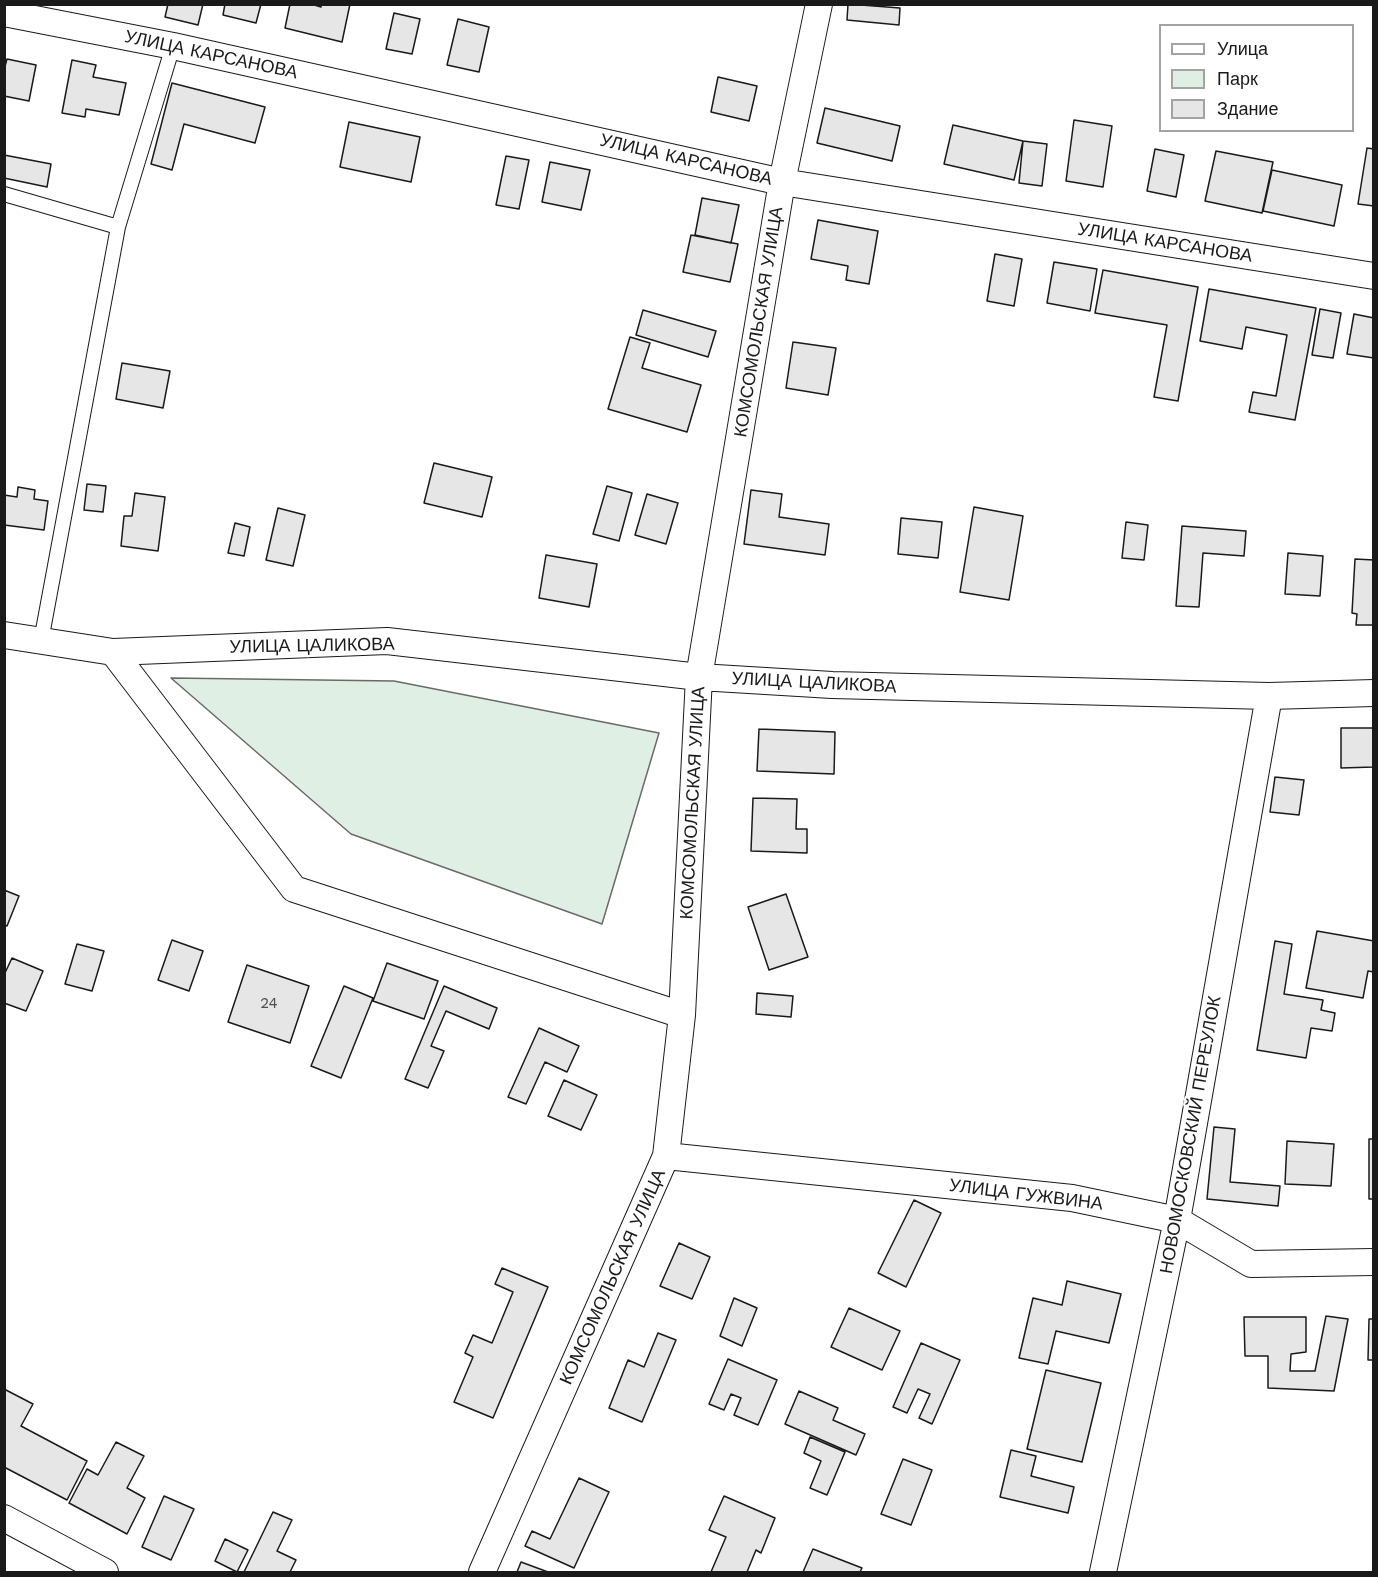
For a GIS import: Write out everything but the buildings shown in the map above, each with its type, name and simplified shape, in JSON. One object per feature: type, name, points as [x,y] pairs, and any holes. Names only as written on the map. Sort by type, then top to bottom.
[{"type":"street","name":"КОМСОМОЛЬСКАЯ УЛИЦА","points":[[482,1572],[666,1156],[682,1015],[699,677],[782,182],[819,4]]},
{"type":"street","name":"УЛИЦА КАРСАНОВА","points":[[4,13],[173,46],[782,182],[1374,276]]},
{"type":"street","name":"УЛИЦА ЦАЛИКОВА","points":[[4,635],[113,652],[387,641],[699,677],[832,685],[1269,696],[1374,693]]},
{"type":"street","points":[[113,652],[294,889],[682,1015]]},
{"type":"street","name":"НОВОМОСКОВСКИЙ ПЕРЕУЛОК","points":[[1103,1572],[1177,1220],[1269,696]]},
{"type":"street","name":"УЛИЦА ГУЖВИНА","points":[[666,1156],[1072,1198],[1177,1220],[1251,1264],[1374,1262]]},
{"type":"street","points":[[4,1518],[105,1572]]},
{"type":"lane","points":[[41,641],[118,227],[173,46]]},
{"type":"lane","points":[[4,194],[118,227]]},
{"type":"green space","points":[[171,678],[394,681],[659,733],[602,924],[351,834]]}]
